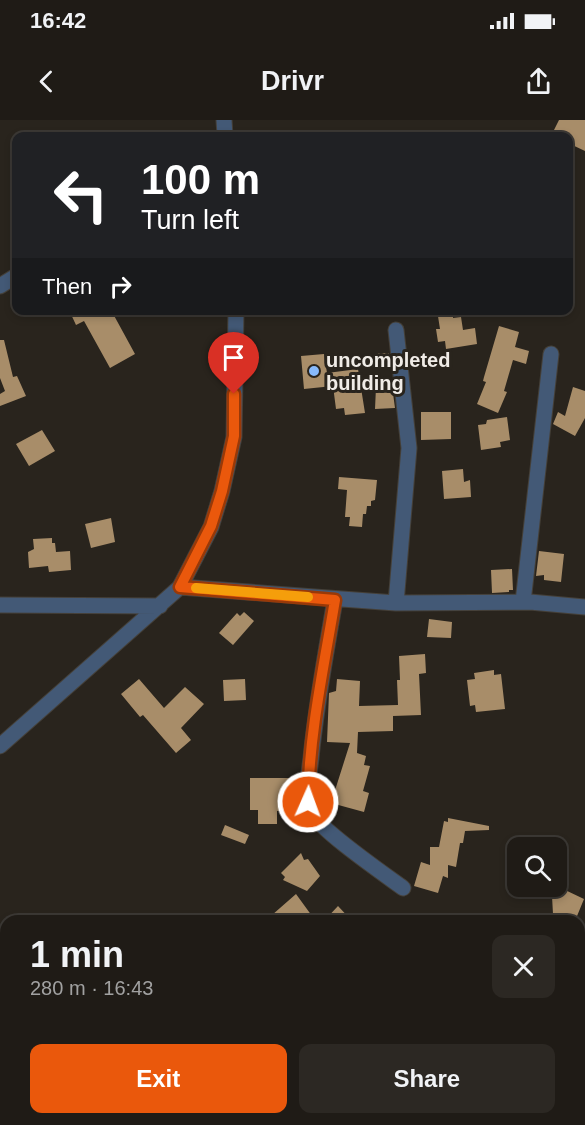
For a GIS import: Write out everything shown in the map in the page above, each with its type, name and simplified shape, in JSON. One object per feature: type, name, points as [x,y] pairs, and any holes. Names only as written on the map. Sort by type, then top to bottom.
[{"type":"street","points":[[0,746],[180,587],[211,526],[222,491],[234,436],[236,315]]},
{"type":"street","points":[[396,330],[409,448],[396,603]]},
{"type":"street","points":[[523,602],[551,354]]},
{"type":"street","points":[[180,587],[335,600],[396,603],[523,602],[585,607]]},
{"type":"street","points":[[335,600],[318,699],[308,782],[308,802],[312,814],[325,828],[403,888]]},
{"type":"street","points":[[0,605],[160,606]]},
{"type":"building","points":[[559,120],[585,120],[585,151],[573,145],[573,132],[553,132]]},
{"type":"building","points":[[71,315],[114,315],[135,354],[110,368],[84,321],[76,325]]},
{"type":"building","points":[[438,315],[461,317],[463,330],[475,328],[477,344],[446,349],[445,341],[438,342],[436,329],[440,329]]},
{"type":"building","points":[[499,326],[519,332],[515,347],[529,351],[526,364],[513,360],[504,391],[507,392],[498,413],[477,404],[486,382],[483,381]]},
{"type":"building","points":[[0,340],[4,340],[13,377],[17,376],[26,396],[0,406],[0,394],[5,391],[0,378]]},
{"type":"building","points":[[377,353],[389,353],[390,366],[377,365]]},
{"type":"building","points":[[324,354],[327,373],[358,369],[365,413],[345,415],[344,408],[336,409],[333,386],[304,389],[301,356]]},
{"type":"building","points":[[392,386],[395,408],[375,409],[376,387]]},
{"type":"building","points":[[573,387],[585,391],[585,418],[575,436],[553,424],[558,412],[565,416]]},
{"type":"building","points":[[421,412],[451,412],[451,439],[421,440]]},
{"type":"building","points":[[507,417],[510,440],[500,442],[501,447],[481,450],[478,425],[486,424],[487,420]]},
{"type":"building","points":[[42,430],[55,451],[29,466],[16,444]]},
{"type":"building","points":[[463,469],[464,482],[470,480],[471,497],[444,499],[442,471]]},
{"type":"building","points":[[339,477],[377,480],[375,500],[371,501],[371,506],[367,506],[366,514],[363,514],[362,527],[349,526],[350,517],[345,517],[347,490],[338,489]]},
{"type":"building","points":[[111,518],[115,542],[91,548],[85,524]]},
{"type":"building","points":[[52,538],[56,552],[70,551],[71,570],[49,572],[48,566],[29,568],[28,552],[34,549],[33,539]]},
{"type":"building","points":[[539,551],[564,554],[561,582],[544,580],[544,575],[536,576]]},
{"type":"building","points":[[512,569],[513,590],[492,593],[491,570]]},
{"type":"building","points":[[244,612],[254,621],[233,645],[219,633],[237,613],[240,616]]},
{"type":"building","points":[[429,619],[452,622],[451,638],[427,637]]},
{"type":"building","points":[[425,654],[426,673],[419,674],[421,715],[393,716],[393,731],[358,732],[357,753],[366,756],[364,765],[370,766],[363,791],[369,793],[364,812],[331,803],[350,743],[327,742],[329,693],[336,691],[337,679],[360,681],[359,706],[398,705],[399,656]]},
{"type":"building","points":[[494,670],[494,675],[501,674],[505,709],[476,712],[475,705],[470,706],[467,680],[475,679],[474,673]]},
{"type":"building","points":[[139,679],[164,708],[185,687],[204,704],[181,728],[191,740],[176,753],[121,694]]},
{"type":"building","points":[[245,679],[246,700],[224,701],[223,680]]},
{"type":"building","points":[[250,778],[294,778],[294,805],[282,804],[282,811],[277,811],[277,824],[258,824],[258,810],[250,810]]},
{"type":"building","points":[[448,818],[489,826],[489,830],[465,831],[463,843],[460,843],[456,867],[448,865],[448,878],[443,876],[438,893],[414,886],[421,862],[430,865],[430,847],[439,847],[444,821],[448,822]]},
{"type":"building","points":[[225,825],[249,835],[245,844],[221,835]]},
{"type":"building","points":[[301,853],[304,860],[308,859],[320,876],[307,891],[283,880],[285,877],[281,873]]},
{"type":"building","points":[[567,891],[584,899],[577,915],[553,914],[552,897],[567,897]]},
{"type":"building","points":[[296,894],[311,915],[272,915]]},
{"type":"building","points":[[338,906],[346,915],[330,915]]},
{"type":"slow traffic","points":[[196,588],[308,597]]},
{"type":"place","name":"uncompleted building","points":[[314,371]]},
{"type":"route","points":[[234,394],[234,436],[222,491],[211,526],[180,587],[335,600],[318,699],[308,782],[308,802]]}]
